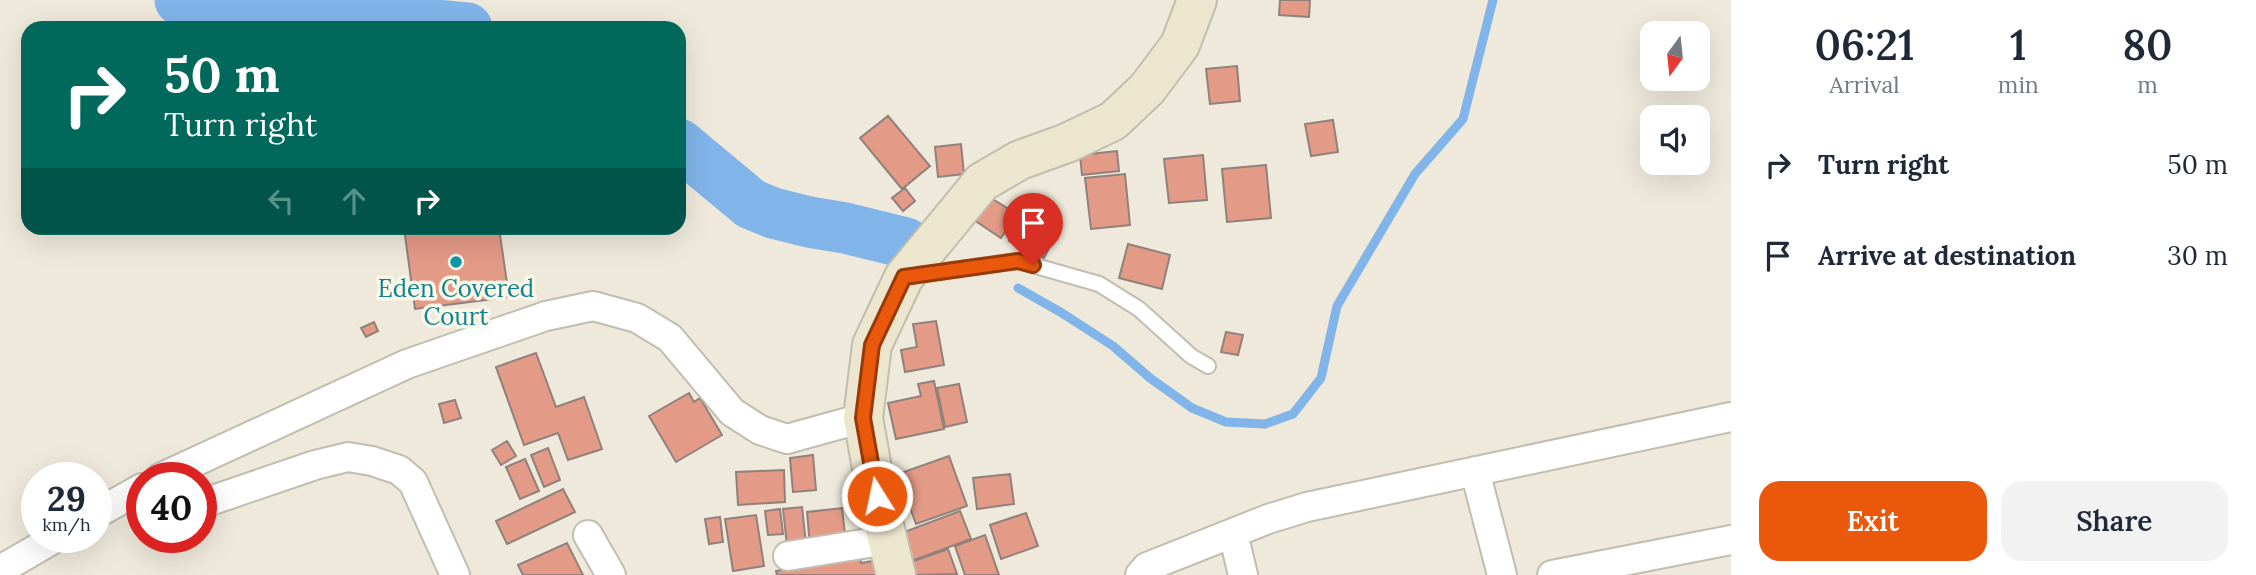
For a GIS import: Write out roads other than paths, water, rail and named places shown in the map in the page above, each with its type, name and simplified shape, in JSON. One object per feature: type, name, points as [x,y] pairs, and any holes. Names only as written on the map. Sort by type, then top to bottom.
[{"type":"street","points":[[788,556],[892,558],[863,418],[872,345],[904,277],[982,182],[1020,160],[1067,143],[1113,121],[1139,97],[1180,44],[1197,0]]},
{"type":"street","points":[[197,462],[407,364],[546,316],[593,306],[637,318],[670,338],[732,412],[760,430],[786,439],[863,418]]},
{"type":"street","points":[[1140,575],[1147,567],[1307,507],[1731,418]]},
{"type":"street","points":[[217,499],[315,465],[348,457],[372,461],[399,470],[413,482],[455,575]]},
{"type":"street","points":[[1475,471],[1502,575]]},
{"type":"street","points":[[1233,533],[1243,575]]},
{"type":"street","points":[[588,535],[611,575]]},
{"type":"street","points":[[1552,575],[1731,540]]},
{"type":"street","points":[[0,570],[29,553]]},
{"type":"lane","points":[[904,277],[1018,261],[1099,284],[1139,309],[1191,356],[1208,366]]},
{"type":"waterway","points":[[180,0],[395,21]]},
{"type":"waterway","points":[[1018,288],[1113,346],[1150,378],[1192,408],[1226,422],[1265,424],[1293,414],[1321,378],[1337,306],[1415,174],[1463,119],[1493,0]]},
{"type":"waterway","points":[[686,150],[751,204],[773,213],[906,243]]},
{"type":"place","name":"Eden Covered Court","points":[[456,262]]}]
